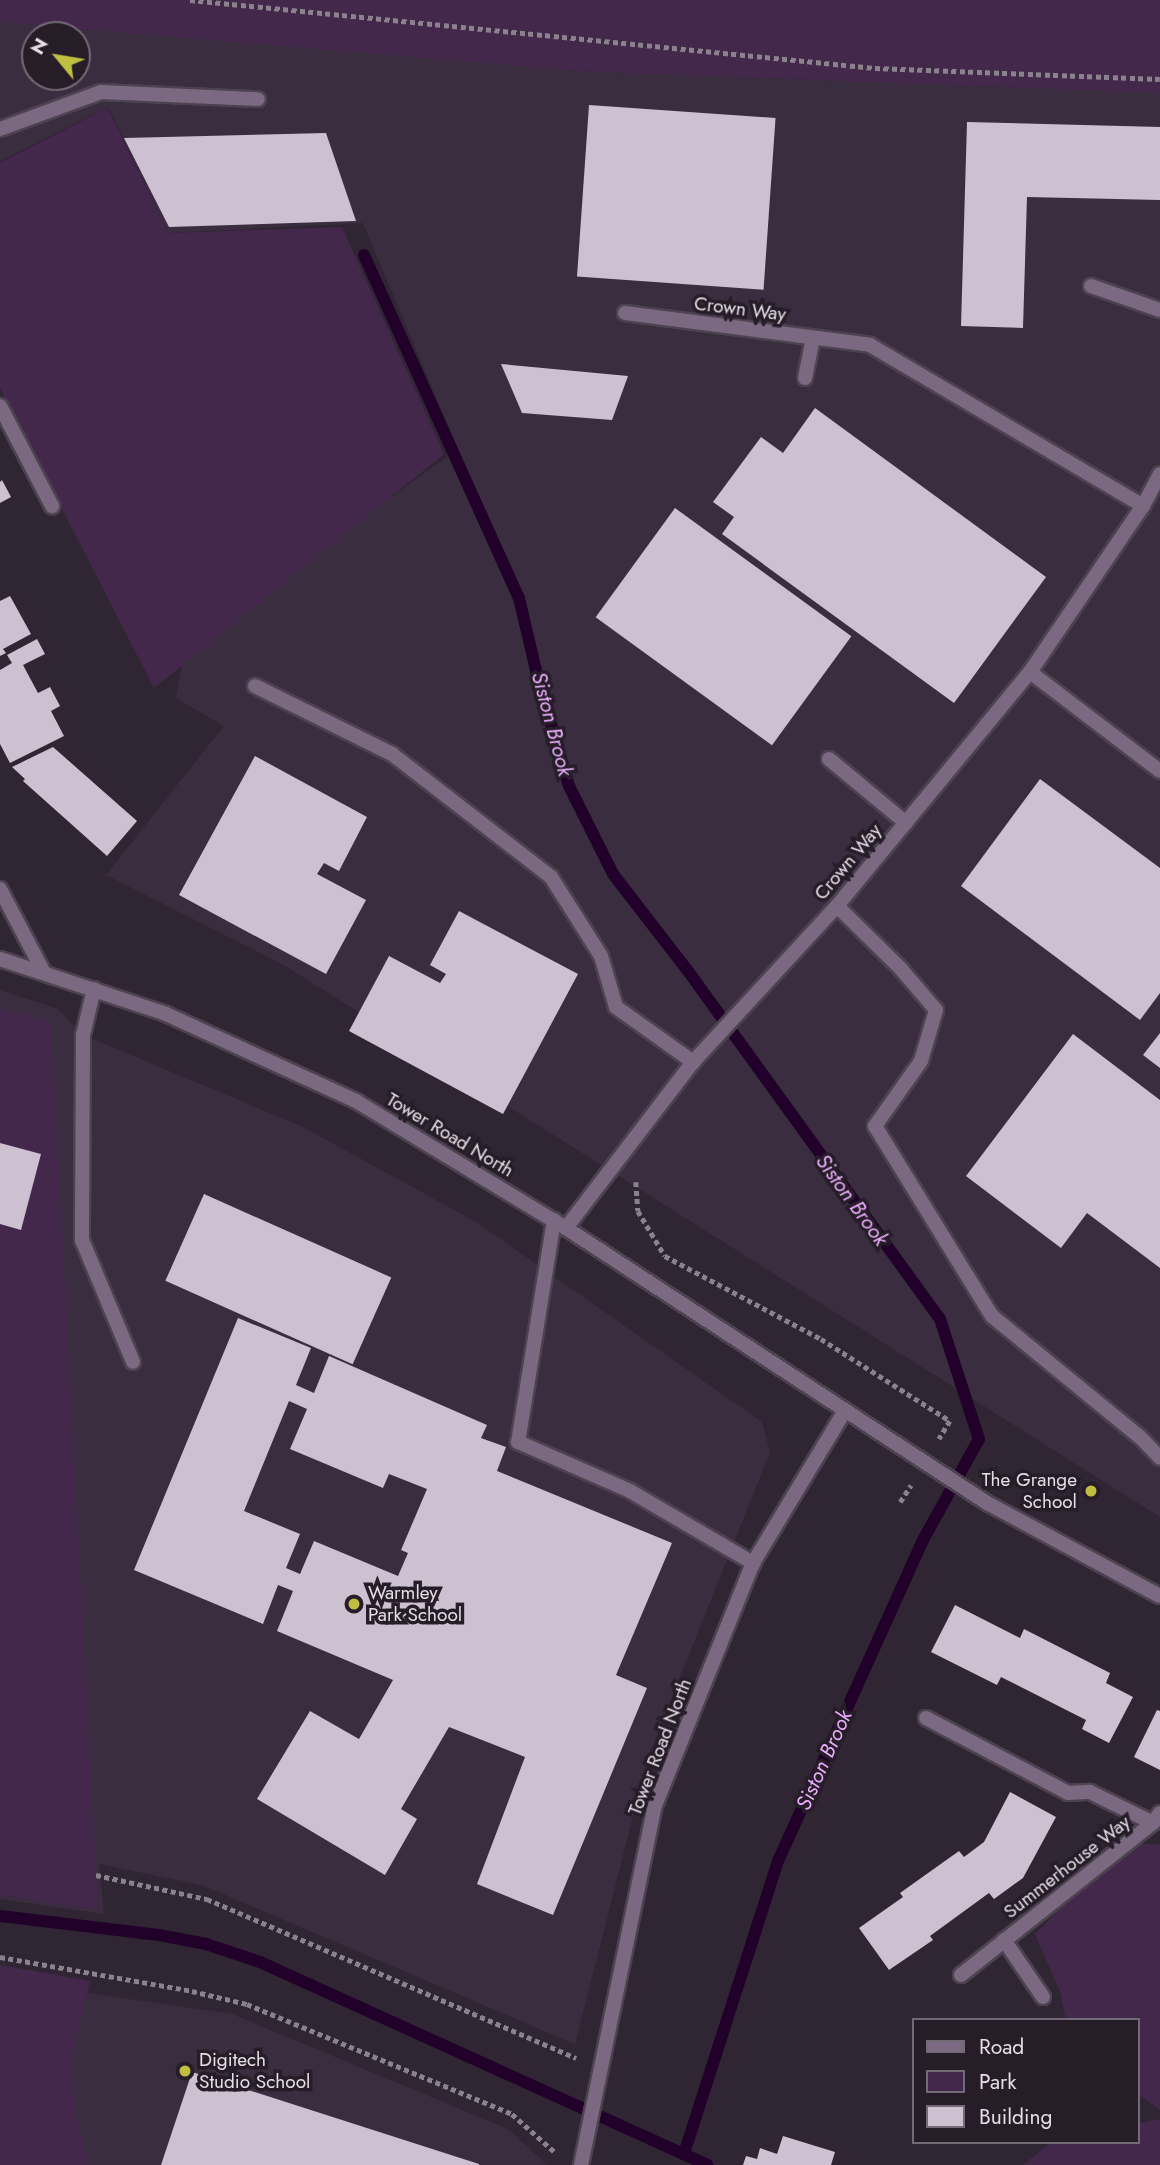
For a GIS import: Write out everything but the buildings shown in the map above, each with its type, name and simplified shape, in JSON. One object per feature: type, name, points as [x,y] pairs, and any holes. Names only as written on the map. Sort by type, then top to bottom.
[{"type":"street","points":[[0,128],[101,92],[258,99]]},
{"type":"street","points":[[1091,286],[1160,310]]},
{"type":"street","name":"Crown Way","points":[[625,313],[870,345],[1143,506]]},
{"type":"street","points":[[805,378],[813,338]]},
{"type":"street","points":[[0,406],[52,506]]},
{"type":"street","name":"Crown Way","points":[[560,1224],[693,1062],[837,906],[1030,672],[1143,506],[1160,474]]},
{"type":"street","points":[[1030,672],[1160,771]]},
{"type":"street","points":[[255,686],[392,754],[551,877],[601,956],[616,1007],[693,1062]]},
{"type":"street","points":[[829,759],[906,823]]},
{"type":"street","points":[[0,889],[43,971]]},
{"type":"street","points":[[837,906],[901,969],[936,1010],[921,1061],[875,1126],[970,1285],[992,1316],[1140,1437],[1160,1458]]},
{"type":"street","name":"Tower Road North","points":[[0,960],[43,971],[166,1014],[356,1101],[560,1224],[987,1503],[1160,1596]]},
{"type":"street","points":[[94,989],[83,1035],[82,1240],[132,1362]]},
{"type":"street","points":[[560,1224],[518,1442],[630,1491],[752,1563]]},
{"type":"street","name":"Tower Road North","points":[[582,2159],[654,1808],[752,1563],[844,1412]]},
{"type":"street","points":[[926,1718],[1068,1793],[1090,1792],[1158,1821]]},
{"type":"street","name":"Summerhouse Way","points":[[961,1975],[1158,1821]]},
{"type":"street","name":"Summerhouse Way","points":[[1004,1940],[1043,1997]]},
{"type":"path","points":[[190,0],[875,68],[1160,79]]},
{"type":"path","points":[[635,1173],[638,1212],[665,1256],[821,1339],[950,1421],[928,1465],[900,1502]]},
{"type":"path","points":[[96,1875],[207,1899],[598,2073]]},
{"type":"path","points":[[0,1957],[192,1991],[247,2004],[512,2114],[553,2151],[582,2159]]},
{"type":"shaded area","points":[[0,17],[43,21],[21,21],[21,91],[91,91],[91,25],[580,71],[1160,93],[1160,1517],[284,965],[106,875],[224,726],[176,698],[186,644],[458,449],[363,223],[168,233],[108,107],[0,161]]},
{"type":"shaded area","name":"Warmley Park School","points":[[0,990],[58,1009],[83,1035],[301,1126],[476,1222],[762,1422],[770,1452],[648,1757],[575,2044],[202,1885],[99,1864],[104,1914],[0,1899]]},
{"type":"shaded area","name":"Digitech Studio School","points":[[72,1991],[232,2014],[508,2129],[547,2165],[0,2165]]},
{"type":"green space","points":[[0,0],[1160,0],[1160,93],[580,71],[91,30],[91,21],[0,22]]},
{"type":"green space","points":[[107,108],[168,233],[342,227],[444,454],[154,688],[0,388],[0,163]]},
{"type":"green space","points":[[0,1009],[51,1022],[98,1910],[0,1895]]},
{"type":"green space","points":[[1141,1843],[1160,1845],[1160,2110],[1139,2094],[1139,2018],[1066,2018],[1061,1994],[1035,1934],[1060,1909]]},
{"type":"green space","points":[[0,1965],[90,1981],[71,2061],[76,2113],[89,2165],[0,2165]]},
{"type":"green space","points":[[1160,2119],[1160,2165],[1023,2165],[1051,2144],[1139,2144],[1139,2124]]},
{"type":"waterway","name":"Siston Brook","points":[[364,255],[519,598],[539,683],[569,786],[613,874],[688,971],[940,1319],[979,1439],[923,1540],[778,1861],[684,2154]]},
{"type":"waterway","points":[[0,1916],[159,1935],[206,1944],[260,1962],[707,2165]]},
{"type":"place","name":"The Grange School","points":[[1091,1491]]},
{"type":"place","name":"Warmley Park School","points":[[354,1604]]},
{"type":"place","name":"Digitech Studio School","points":[[185,2071]]}]
